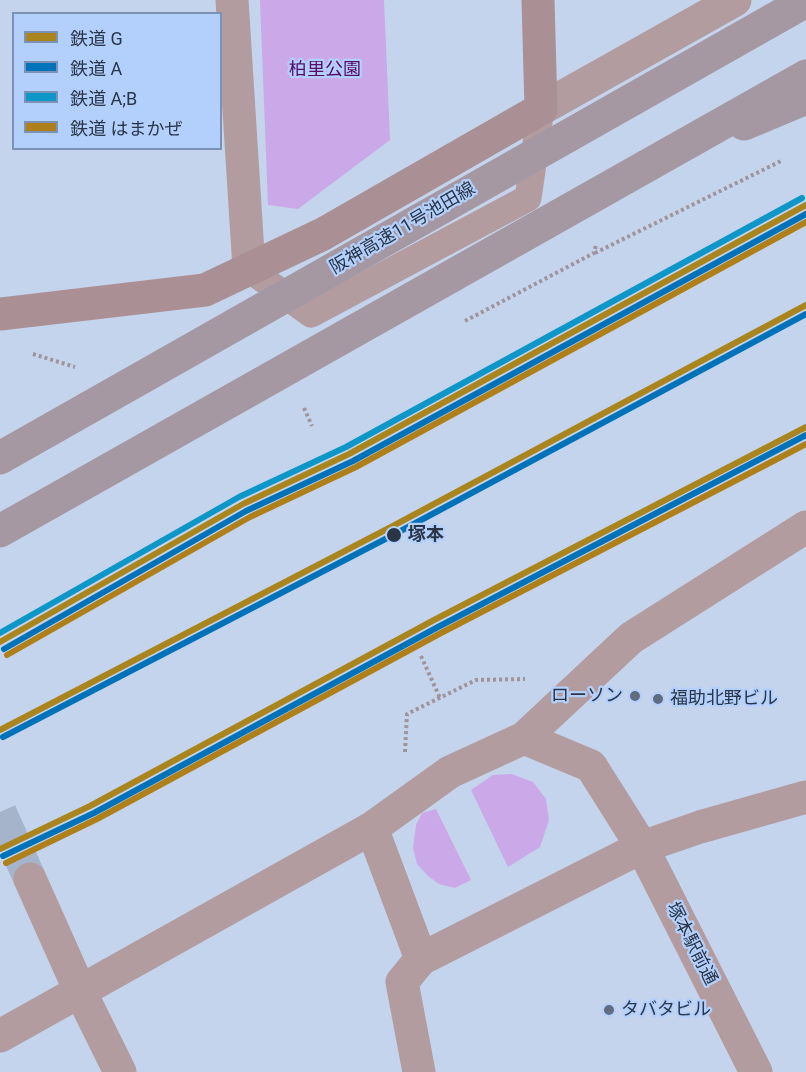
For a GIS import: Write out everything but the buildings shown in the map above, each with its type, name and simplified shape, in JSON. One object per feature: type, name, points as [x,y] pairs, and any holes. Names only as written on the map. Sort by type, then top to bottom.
[{"type":"highway","name":"阪神高速11号池田線","points":[[0,458],[806,1]]},
{"type":"highway","points":[[0,531],[806,76]]},
{"type":"highway","points":[[657,159],[806,98]]},
{"type":"street","points":[[232,0],[249,269]]},
{"type":"street","points":[[538,0],[541,109]]},
{"type":"street","points":[[0,314],[205,290],[323,234],[735,0]]},
{"type":"street","points":[[0,1036],[372,828],[450,772],[525,738],[631,638],[806,527]]},
{"type":"street","name":"塚本駅前通","points":[[525,738],[591,766],[642,847],[756,1072]]},
{"type":"street","points":[[418,1072],[402,982],[421,959],[642,847],[700,827],[806,797]]},
{"type":"street","points":[[372,828],[421,959]]},
{"type":"street","points":[[30,879],[80,991],[120,1072]]},
{"type":"lane","points":[[249,269],[311,314],[528,198],[541,109]]},
{"type":"path","points":[[594,253],[783,160]]},
{"type":"path","points":[[421,656],[440,698]]},
{"type":"green space","name":"柏里公園","points":[[260,0],[384,0],[390,140],[298,209],[268,205]]},
{"type":"green space","points":[[512,774],[533,782],[546,799],[549,820],[540,847],[508,867],[471,790],[493,775]]},
{"type":"green space","points":[[436,809],[471,880],[455,888],[439,884],[428,876],[417,864],[413,848],[416,825],[422,813]]},
{"type":"tunnel","points":[[0,812],[30,879]]},
{"type":"rail line","name":"A;B","points":[[0,633],[239,497],[346,447],[802,198]]},
{"type":"rail line","name":"G","points":[[0,642],[243,504],[349,454],[806,205]]},
{"type":"rail line","name":"A","points":[[4,649],[246,511],[353,461],[806,214]]},
{"type":"rail line","name":"はまかぜ","points":[[7,655],[250,517],[356,467],[806,222]]},
{"type":"rail line","name":"G","points":[[0,730],[391,527],[806,305]]},
{"type":"rail line","name":"A","points":[[3,737],[395,534],[806,314]]},
{"type":"rail line","name":"G","points":[[0,849],[90,806],[434,620],[806,427]]},
{"type":"rail line","name":"A","points":[[3,856],[94,813],[438,627],[806,435]]},
{"type":"rail line","name":"はまかぜ","points":[[6,863],[97,819],[441,633],[806,444]]},
{"type":"place","name":"塚本","points":[[394,535]]},
{"type":"place","name":"ローソン","points":[[635,696]]},
{"type":"place","name":"福助北野ビル","points":[[658,699]]},
{"type":"place","name":"タバタビル","points":[[609,1010]]}]
